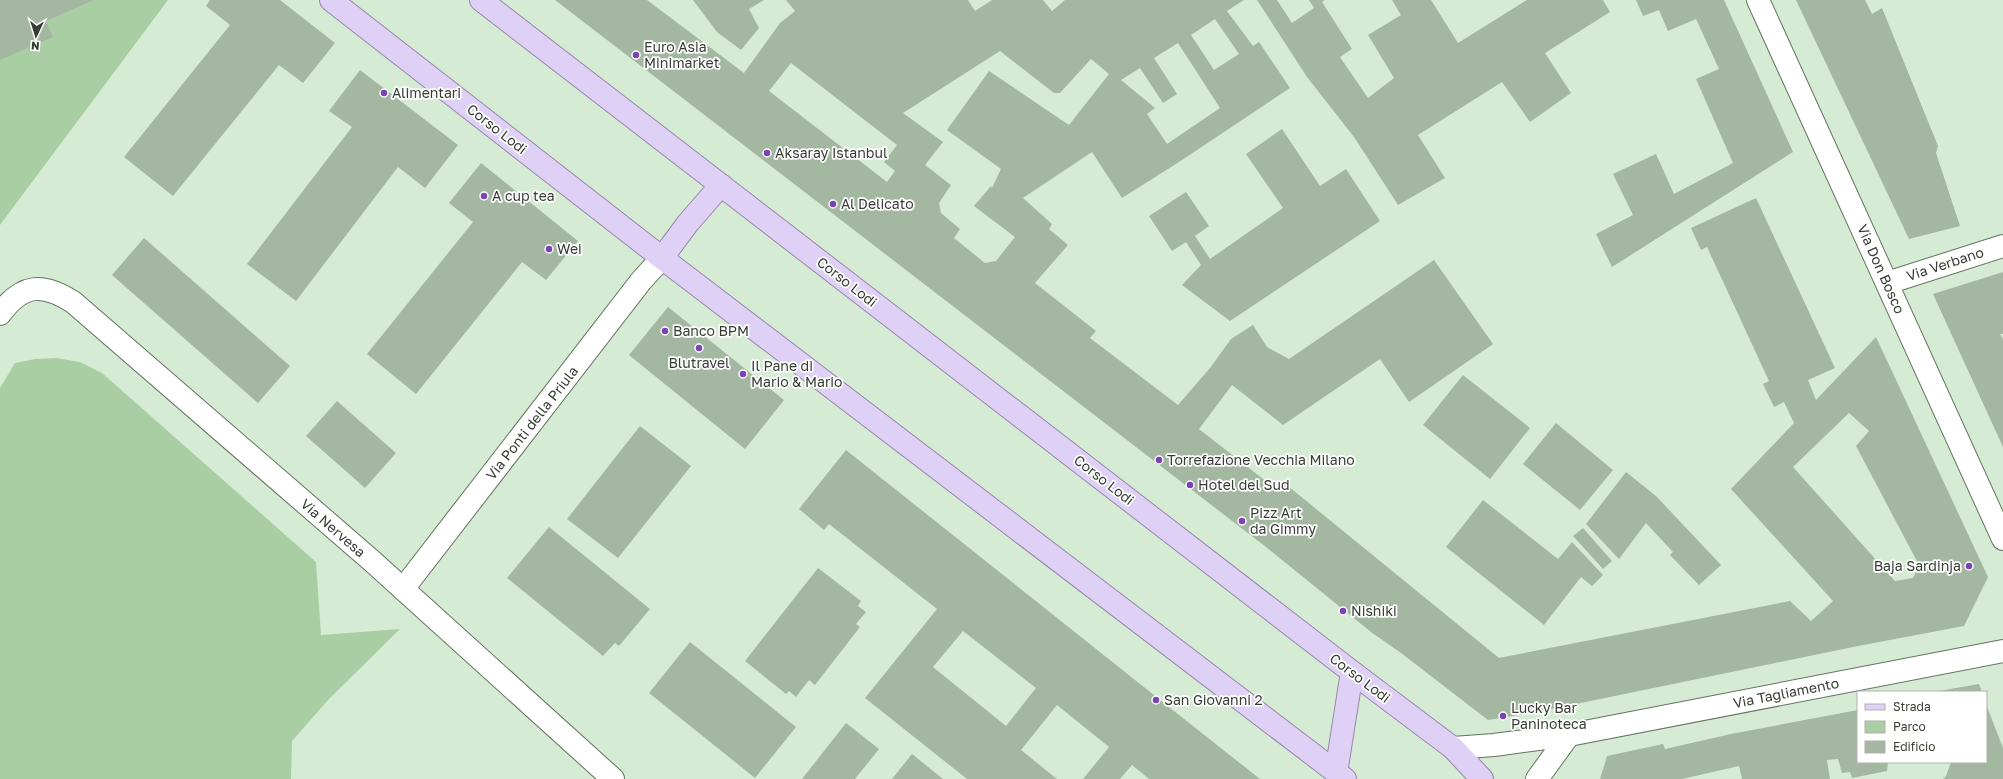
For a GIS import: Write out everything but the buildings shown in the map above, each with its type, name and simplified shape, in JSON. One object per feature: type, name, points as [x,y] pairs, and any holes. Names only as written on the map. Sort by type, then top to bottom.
[{"type":"main road","name":"Corso Lodi","points":[[331,0],[662,258],[1337,777]]},
{"type":"main road","name":"Corso Lodi","points":[[481,0],[1352,672],[1453,748],[1482,779]]},
{"type":"main road","points":[[662,258],[688,223],[721,185]]},
{"type":"main road","points":[[1337,777],[1352,672]]},
{"type":"street","name":"Via Don Bosco","points":[[1758,0],[2003,539]]},
{"type":"street","name":"Via Verbano","points":[[1887,283],[2003,246]]},
{"type":"street","name":"Via Ponti della Priula","points":[[403,589],[641,281],[662,258]]},
{"type":"street","name":"Via Nervesa","points":[[0,314],[10,300],[18,294],[34,289],[54,292],[73,302],[403,589],[613,779]]},
{"type":"street","name":"Via Tagliamento","points":[[1453,748],[1494,745],[1569,735],[2003,651]]},
{"type":"street","points":[[1537,779],[1569,735]]},
{"type":"green space","points":[[0,0],[168,0],[0,225]]},
{"type":"green space","points":[[56,358],[80,362],[102,373],[316,562],[321,635],[400,629],[329,699],[292,741],[291,779],[0,779],[0,388],[15,363],[35,359]]},
{"type":"place","name":"Euro Asia Minimarket","points":[[636,55]]},
{"type":"place","name":"Alimentari","points":[[384,93]]},
{"type":"place","name":"Aksaray Istanbul","points":[[767,153]]},
{"type":"place","name":"A cup tea","points":[[484,196]]},
{"type":"place","name":"Al Delicato","points":[[833,204]]},
{"type":"place","name":"Wei","points":[[549,249]]},
{"type":"place","name":"Banco BPM","points":[[665,331]]},
{"type":"place","name":"Blutravel","points":[[699,348]]},
{"type":"place","name":"Il Pane di Mario & Mario","points":[[743,374]]},
{"type":"place","name":"Torrefazione Vecchia Milano","points":[[1159,460]]},
{"type":"place","name":"Hotel del Sud","points":[[1190,485]]},
{"type":"place","name":"Pizz Art da Gimmy","points":[[1242,521]]},
{"type":"place","name":"Baja Sardinja","points":[[1969,566]]},
{"type":"place","name":"Nishiki","points":[[1343,611]]},
{"type":"place","name":"San Giovanni 2","points":[[1156,700]]},
{"type":"place","name":"Lucky Bar Paninoteca","points":[[1503,716]]}]
